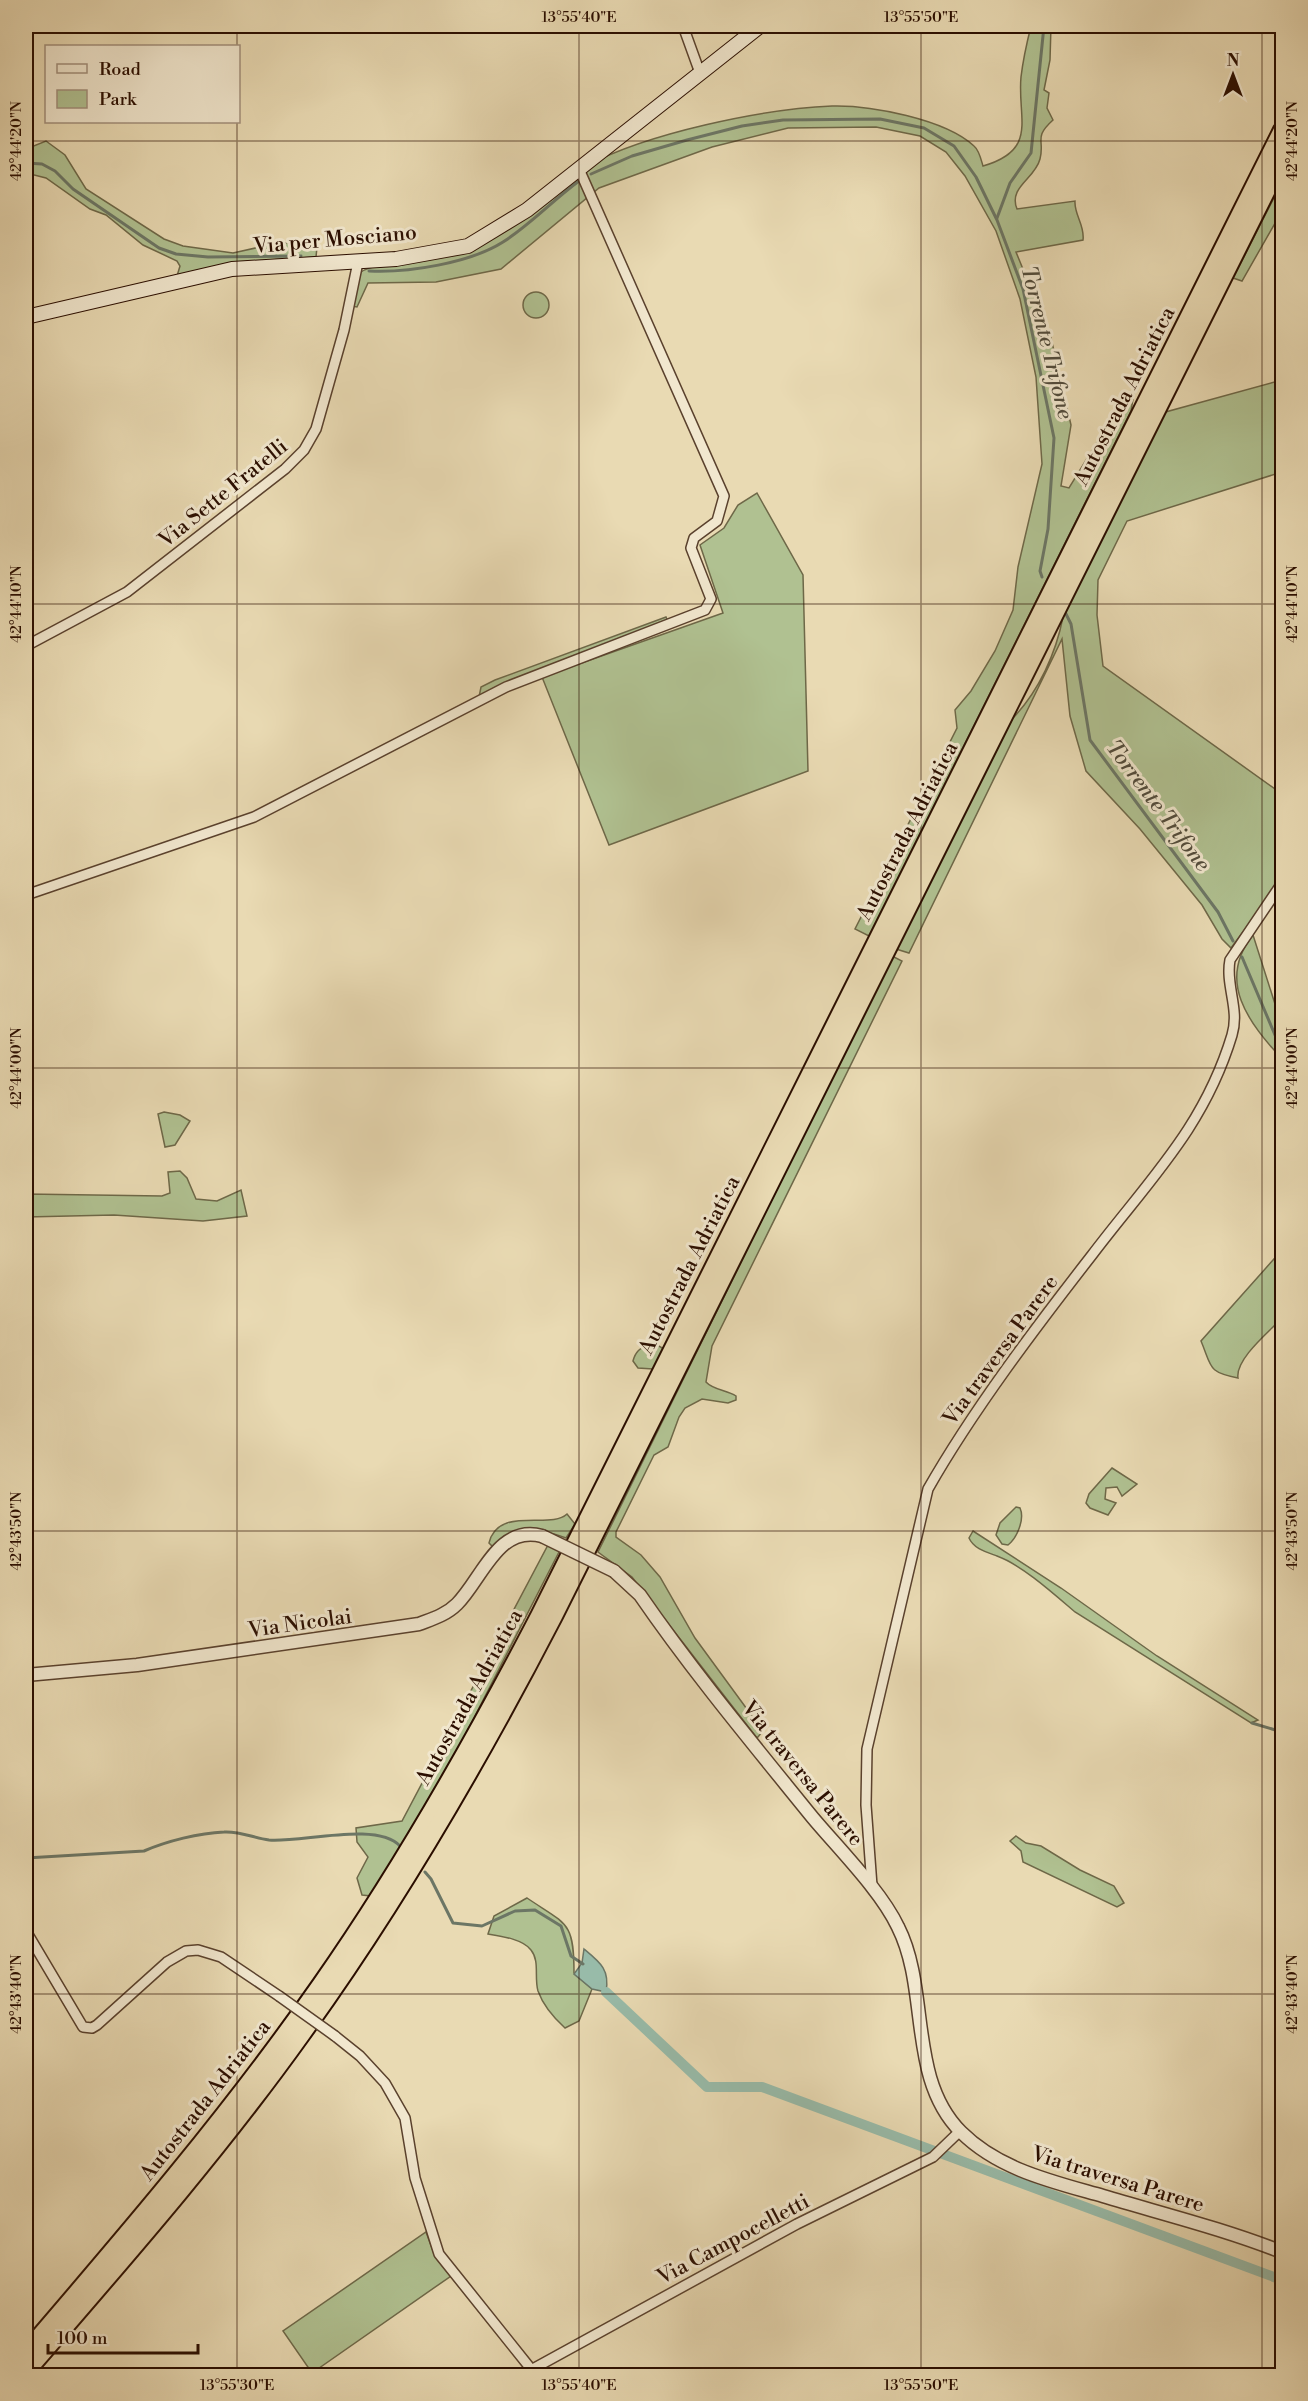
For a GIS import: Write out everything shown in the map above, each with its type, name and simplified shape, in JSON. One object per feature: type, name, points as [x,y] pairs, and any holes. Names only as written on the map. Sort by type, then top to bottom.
[{"type":"highway","name":"Autostrada Adriatica","points":[[26,2352],[184,2166],[260,2069],[360,1926],[453,1775],[539,1616],[1282,130]]},
{"type":"highway","name":"Autostrada Adriatica","points":[[26,2372],[166,2209],[277,2069],[373,1931],[467,1779],[554,1616],[1282,160]]},
{"type":"main road","name":"Via per Mosciano","points":[[26,317],[232,269],[396,259],[468,246],[527,210],[760,26]]},
{"type":"street","points":[[683,26],[700,73]]},
{"type":"street","points":[[26,895],[254,817],[506,687],[705,610],[711,599],[691,548],[694,538],[717,521],[724,496],[579,169]]},
{"type":"street","name":"Via Sette Fratelli","points":[[26,646],[126,592],[285,469],[304,450],[316,429],[327,392],[344,330],[358,261]]},
{"type":"street","name":"Via traversa Parere","points":[[872,1889],[866,1805],[867,1749],[928,1489],[945,1459],[989,1396],[1092,1255],[1186,1137],[1200,1113],[1233,1034],[1234,999],[1227,973],[1230,960],[1282,884]]},
{"type":"street","name":"Via Nicolai","points":[[26,1675],[126,1666],[419,1624],[442,1615],[456,1605],[505,1542],[523,1534],[542,1536]]},
{"type":"street","name":"Via traversa Parere","points":[[542,1536],[614,1571],[640,1595],[777,1774],[872,1889],[898,1927],[908,1951],[929,2075],[939,2099],[960,2131],[988,2153],[1023,2172],[1242,2236],[1282,2252]]},
{"type":"street","points":[[26,1931],[44,1965],[83,2027],[97,2025],[167,1962],[186,1951],[198,1950],[221,1957],[279,1996],[360,2056],[384,2083],[405,2118],[415,2178],[439,2254],[531,2369]]},
{"type":"street","name":"Via Campocelletti","points":[[520,2376],[797,2224],[933,2157],[960,2131]]},
{"type":"green space","points":[[1031,26],[1051,26],[1050,60],[1044,90],[1049,93],[1047,108],[1053,120],[1041,135],[1041,153],[1037,166],[1019,189],[1015,201],[1017,209],[1075,201],[1083,235],[1083,240],[1016,252],[1051,338],[1071,425],[1061,486],[1069,488],[1121,403],[1134,393],[1131,411],[869,936],[855,929],[957,728],[955,710],[971,691],[995,651],[1013,610],[1018,567],[1042,464],[1036,377],[1020,299],[996,231],[965,176],[946,152],[920,136],[876,127],[788,128],[712,147],[599,188],[501,269],[436,282],[368,283],[357,307],[351,306],[358,275],[363,270],[454,253],[488,233],[553,186],[586,166],[641,143],[706,125],[804,108],[848,106],[866,108],[926,121],[945,128],[961,136],[976,148],[983,166],[1001,159],[1019,142],[1022,131],[1021,77]]},
{"type":"green space","points":[[46,141],[65,155],[86,189],[164,239],[183,246],[233,253],[260,247],[272,241],[317,247],[316,257],[240,262],[177,276],[180,266],[177,261],[143,245],[106,215],[90,209],[46,178],[26,173],[26,149]]},
{"type":"green space","points":[[1282,182],[1282,211],[1242,281],[1233,278]]},
{"type":"green space","points":[[536,292],[545,296],[549,305],[545,314],[536,318],[527,314],[523,305],[527,296]]},
{"type":"green space","points":[[1282,380],[1282,472],[1127,521],[1098,580],[1097,615],[1103,666],[1282,794],[1282,880],[1231,948],[1222,939],[1202,905],[1140,829],[1086,771],[1070,716],[1062,639],[909,953],[896,949],[1013,718],[1031,696],[1045,671],[1056,644],[1063,617],[1162,413]]},
{"type":"green space","points":[[757,493],[803,575],[808,771],[609,845],[542,677],[723,613],[700,545],[724,528],[738,505]]},
{"type":"green space","points":[[666,617],[668,622],[479,697],[481,687],[495,680]]},
{"type":"green space","points":[[1253,935],[1282,1026],[1282,1059],[1258,1031],[1241,1001],[1237,985],[1237,969],[1242,952]]},
{"type":"green space","points":[[892,956],[902,961],[712,1346],[706,1382],[712,1387],[736,1396],[736,1400],[728,1403],[702,1399],[685,1408],[679,1417],[668,1447],[654,1455],[616,1532],[616,1537],[641,1555],[660,1577],[695,1638],[763,1731],[757,1738],[632,1577],[598,1552]]},
{"type":"green space","points":[[164,1112],[180,1115],[190,1121],[175,1145],[165,1147],[158,1114]]},
{"type":"green space","points":[[180,1171],[187,1178],[196,1199],[217,1201],[241,1190],[247,1216],[203,1221],[114,1215],[26,1217],[26,1194],[162,1196],[170,1193],[168,1172]]},
{"type":"green space","points":[[1282,1250],[1282,1318],[1247,1354],[1239,1370],[1238,1378],[1216,1371],[1209,1363],[1201,1341]]},
{"type":"green space","points":[[652,1342],[664,1349],[653,1369],[638,1368],[633,1361],[636,1354]]},
{"type":"green space","points":[[1112,1468],[1137,1484],[1122,1496],[1117,1487],[1106,1488],[1105,1499],[1116,1503],[1108,1515],[1090,1508],[1086,1503],[1089,1494]]},
{"type":"green space","points":[[1016,1507],[1020,1508],[1022,1517],[1019,1528],[1008,1545],[1002,1544],[996,1535],[1000,1523]]},
{"type":"green space","points":[[567,1514],[575,1524],[566,1538],[536,1531],[521,1534],[494,1548],[489,1543],[494,1532],[513,1521],[549,1520]]},
{"type":"green space","points":[[973,1531],[1061,1588],[1157,1656],[1258,1720],[1251,1723],[1075,1612],[1017,1566],[977,1547],[969,1538]]},
{"type":"green space","points":[[548,1545],[560,1550],[436,1792],[371,1896],[362,1895],[357,1878],[368,1857],[357,1842],[356,1828],[402,1821]]},
{"type":"green space","points":[[1016,1836],[1026,1843],[1041,1846],[1080,1870],[1114,1886],[1124,1903],[1117,1907],[1023,1862],[1021,1851],[1010,1841]]},
{"type":"green space","points":[[527,1898],[565,1926],[572,1943],[574,1973],[592,1989],[579,2021],[565,2028],[549,2011],[540,1996],[536,1964],[531,1950],[517,1941],[488,1934],[494,1916]]},
{"type":"green space","points":[[426,2232],[435,2256],[451,2276],[312,2373],[283,2331]]},
{"type":"shaded area","points":[[584,1949],[603,1967],[607,1978],[606,1992],[592,1989],[574,1974],[582,1963]]},
{"type":"waterway","points":[[997,218],[1010,183],[1031,153],[1044,26]]},
{"type":"waterway","name":"Torrente Trifone","points":[[591,174],[632,156],[687,140],[742,126],[783,120],[880,119],[924,128],[954,146],[976,177],[997,220],[1023,289],[1054,438],[1048,529],[1040,571],[1042,577]]},
{"type":"waterway","points":[[26,163],[42,164],[55,171],[73,189],[159,248],[176,254],[208,257],[301,256]]},
{"type":"waterway","name":"Torrente Trifone","points":[[369,271],[420,268],[474,256],[503,242],[523,228],[579,181]]},
{"type":"waterway","name":"Torrente Trifone","points":[[1065,612],[1071,624],[1090,740],[1218,912],[1233,941]]},
{"type":"waterway","name":"Torrente Trifone","points":[[1242,957],[1275,1035],[1282,1043]]},
{"type":"waterway","points":[[1252,1723],[1282,1732]]},
{"type":"waterway","points":[[26,1858],[144,1851],[183,1838],[224,1832],[269,1840],[357,1834],[374,1835],[389,1839],[400,1846]]},
{"type":"waterway","points":[[425,1872],[431,1879],[453,1923],[482,1926],[515,1911],[535,1910],[561,1926],[571,1956],[583,1964]]},
{"type":"waterway","points":[[606,1992],[707,2087],[762,2087],[1282,2280]]}]
